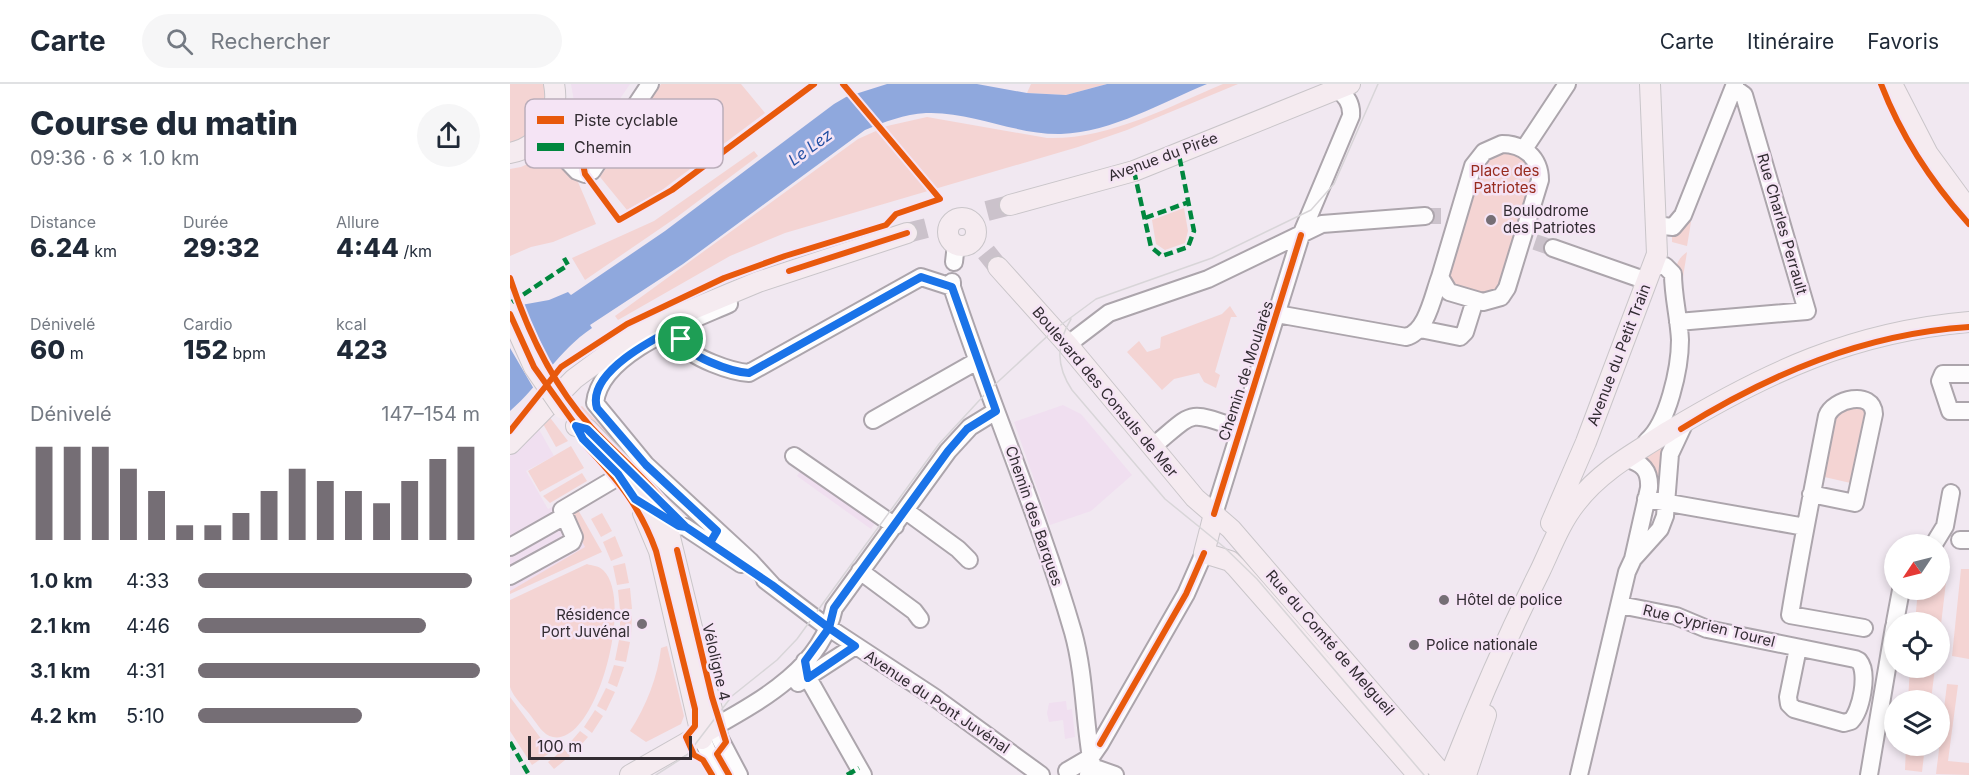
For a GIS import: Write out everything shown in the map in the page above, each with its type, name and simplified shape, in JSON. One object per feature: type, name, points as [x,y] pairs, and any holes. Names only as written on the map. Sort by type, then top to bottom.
[{"type":"main road","points":[[554,84],[556,99]]},
{"type":"main road","points":[[1650,84],[1656,222],[1652,267]]},
{"type":"main road","points":[[1892,84],[1928,154],[1969,210]]},
{"type":"main road","name":"Avenue du Pirée","points":[[1010,205],[1146,167],[1312,98],[1315,93],[1339,86]]},
{"type":"main road","points":[[510,153],[525,146]]},
{"type":"main road","points":[[510,444],[565,386],[621,344],[657,324],[758,282],[907,233]]},
{"type":"main road","name":"Boulevard des Consuls de Mer","points":[[967,239],[1067,345],[1195,498],[1214,514]]},
{"type":"main road","name":"Avenue du Petit Train","points":[[1518,614],[1525,586],[1581,454],[1652,267]]},
{"type":"main road","points":[[510,314],[534,368],[583,439],[621,471],[659,513],[676,558],[707,733]]},
{"type":"main road","points":[[1581,454],[1580,465],[1590,475],[1600,477],[1630,456],[1744,387],[1829,350],[1910,328],[1969,322]]},
{"type":"main road","points":[[1450,775],[1518,614],[1569,513],[1590,487],[1606,472]]},
{"type":"main road","points":[[639,493],[659,551],[707,733]]},
{"type":"main road","name":"Chemin de Moularès","points":[[1204,553],[1214,514]]},
{"type":"main road","name":"Rue du Comté de Melgueil","points":[[1214,514],[1273,577],[1424,768]]},
{"type":"main road","name":"Rue du Comté de Melgueil","points":[[1204,553],[1230,561],[1424,768],[1443,775]]},
{"type":"main road","points":[[1466,775],[1481,733],[1506,644]]},
{"type":"main road","points":[[630,775],[707,733]]},
{"type":"main road","points":[[1424,768],[1462,744]]},
{"type":"street","points":[[630,99],[640,84]]},
{"type":"street","points":[[640,99],[650,84]]},
{"type":"street","points":[[1524,149],[1568,84]]},
{"type":"street","name":"Chemin de Moularès","points":[[1214,514],[1301,235],[1351,116],[1352,107],[1339,86]]},
{"type":"street","points":[[1656,222],[1663,226],[1673,227],[1683,215],[1734,86]]},
{"type":"street","name":"Rue Charles Perrault","points":[[1678,322],[1807,311],[1744,95],[1734,86]]},
{"type":"street","points":[[1277,314],[1406,337],[1420,329],[1440,277],[1451,218],[1478,157],[1491,148],[1503,144],[1524,149],[1534,159],[1540,173],[1529,240],[1504,293],[1489,302],[1475,300],[1449,292],[1440,277]]},
{"type":"street","points":[[574,168],[585,174],[594,168]]},
{"type":"street","points":[[1067,345],[1109,313],[1208,279],[1322,224],[1425,216]]},
{"type":"street","points":[[1553,248],[1652,267],[1665,266],[1672,272],[1680,343],[1676,371],[1659,430],[1630,456],[1647,471],[1650,477],[1634,560],[1620,605],[1579,775]]},
{"type":"street","name":"Chemin des Barques","points":[[683,324],[682,343],[691,353],[737,372],[749,373],[921,277],[952,284],[977,360],[1029,497],[1073,634],[1081,674],[1090,767]]},
{"type":"street","points":[[714,537],[646,465],[595,403],[601,381],[610,371],[645,344],[752,293],[758,282]]},
{"type":"street","points":[[1420,329],[1460,337],[1465,332],[1475,300]]},
{"type":"street","points":[[873,420],[977,360]]},
{"type":"street","points":[[1969,374],[1942,374],[1941,376],[1950,411],[1969,411]]},
{"type":"street","points":[[1811,494],[1856,503],[1874,414],[1872,406],[1866,400],[1858,399],[1838,403],[1829,411],[1811,494],[1790,615],[1864,628]]},
{"type":"street","points":[[769,696],[805,661],[829,628],[834,608],[940,462],[967,429],[996,411]]},
{"type":"street","points":[[1152,447],[1189,417],[1196,414],[1240,429]]},
{"type":"street","points":[[1634,560],[1660,529],[1667,502],[1670,454],[1685,422]]},
{"type":"street","points":[[794,456],[895,526]]},
{"type":"street","points":[[510,576],[572,542],[574,537],[561,513],[564,508],[611,481],[621,471]]},
{"type":"street","points":[[639,493],[658,498],[686,527]]},
{"type":"street","points":[[1940,534],[1945,526],[1952,493]]},
{"type":"street","points":[[1646,499],[1805,527]]},
{"type":"street","points":[[906,511],[958,549],[969,560]]},
{"type":"street","points":[[659,513],[679,526],[714,537]]},
{"type":"street","points":[[510,547],[563,517]]},
{"type":"street","name":"Avenue du Pont Juvénal","points":[[714,537],[829,628],[934,697],[1041,775]]},
{"type":"street","name":"Chemin de Moularès","points":[[1090,767],[1158,644],[1204,553]]},
{"type":"street","points":[[860,571],[914,611],[920,619]]},
{"type":"street","name":"Rue Cyprien Tourel","points":[[1620,605],[1676,616],[1707,629],[1855,659],[1862,664],[1864,674],[1856,715],[1851,721],[1834,720],[1794,709],[1789,704],[1788,697],[1798,648]]},
{"type":"street","points":[[707,733],[769,696],[808,678],[855,646]]},
{"type":"street","points":[[805,661],[808,678],[863,775]]},
{"type":"street","points":[[1869,775],[1885,678]]},
{"type":"street","points":[[707,733],[718,775]]},
{"type":"street","points":[[707,733],[720,740],[739,775]]},
{"type":"street","points":[[1048,775],[1056,771],[1071,773],[1090,767],[1114,775]]},
{"type":"shaded area","points":[[571,84],[630,84],[620,99],[574,99]]},
{"type":"shaded area","points":[[1063,405],[1081,414],[1132,475],[1091,511],[1050,525],[1014,422]]},
{"type":"shaded area","points":[[537,426],[554,456],[526,471],[548,509],[560,503],[586,548],[510,591],[510,456]]},
{"type":"shaded area","points":[[803,467],[877,520],[871,529],[797,476]]},
{"type":"shaded area","points":[[1066,701],[1067,710],[1072,709],[1075,737],[1065,739],[1063,720],[1049,722],[1047,713],[1049,703]]},
{"type":"green space","points":[[510,84],[548,84],[546,99],[525,99],[525,138],[510,148]]},
{"type":"green space","points":[[661,84],[741,84],[765,113],[723,144],[723,99],[651,99]]},
{"type":"green space","points":[[1031,84],[1107,84],[1066,95],[1027,93]]},
{"type":"green space","points":[[1223,84],[1238,84],[1127,130],[1078,147],[785,233],[730,256],[618,320],[615,316],[858,139],[887,126],[927,117],[1047,138],[1070,137],[1115,128]]},
{"type":"green space","name":"Place des Patriotes","points":[[1504,149],[1531,162],[1533,191],[1497,292],[1486,296],[1450,286],[1445,267],[1478,166]]},
{"type":"green space","points":[[754,151],[758,156],[677,217],[585,280],[572,258],[654,221]]},
{"type":"green space","points":[[525,165],[525,168],[565,168],[578,182],[596,224],[553,242],[531,247],[510,256],[510,169]]},
{"type":"green space","points":[[606,168],[691,168],[662,190],[627,210],[600,177]]},
{"type":"green space","points":[[1184,208],[1188,231],[1185,243],[1165,250],[1156,244],[1152,220]]},
{"type":"green space","points":[[1685,221],[1691,222],[1687,246],[1672,242],[1672,231]]},
{"type":"green space","points":[[1687,252],[1679,302],[1676,268],[1681,257]]},
{"type":"green space","points":[[1230,306],[1237,317],[1231,317],[1215,372],[1220,375],[1216,388],[1204,382],[1199,373],[1174,379],[1162,390],[1127,352],[1139,341],[1147,352],[1160,348],[1161,337],[1222,314]]},
{"type":"green space","points":[[582,406],[627,453],[624,456],[578,408]]},
{"type":"green space","points":[[1839,407],[1867,407],[1855,484],[1820,476],[1831,417]]},
{"type":"green space","points":[[548,415],[568,441],[556,447],[542,422]]},
{"type":"green space","points":[[1674,436],[1663,488],[1655,488],[1641,458]]},
{"type":"green space","points":[[571,446],[584,468],[540,492],[528,471]]},
{"type":"green space","points":[[582,473],[587,481],[550,503],[543,496]]},
{"type":"green space","points":[[577,508],[602,552],[510,594],[510,591],[585,547],[568,514]]},
{"type":"green space","points":[[602,513],[612,531],[601,537],[591,519]]},
{"type":"green space","points":[[615,536],[623,556],[611,561],[603,542]]},
{"type":"green space","points":[[625,563],[629,583],[617,585],[613,566]]},
{"type":"green space","points":[[587,564],[603,570],[612,586],[615,610],[613,638],[596,696],[583,719],[569,734],[553,737],[541,729],[510,687],[510,600]]},
{"type":"green space","points":[[1961,569],[1969,569],[1969,659],[1952,656]]},
{"type":"green space","points":[[630,588],[632,609],[620,610],[618,590]]},
{"type":"green space","points":[[1917,600],[1944,600],[1942,612],[1916,612]]},
{"type":"green space","points":[[620,615],[632,616],[631,635],[620,635]]},
{"type":"green space","points":[[619,640],[630,642],[626,662],[615,660]]},
{"type":"green space","points":[[667,646],[684,716],[681,724],[646,742],[630,731],[650,691],[661,648]]},
{"type":"green space","points":[[614,665],[624,667],[617,687],[608,683]]},
{"type":"green space","points":[[1909,678],[1934,678],[1932,690],[1909,690]]},
{"type":"green space","points":[[1947,684],[1958,685],[1950,746],[1950,690],[1946,690]]},
{"type":"green space","points":[[606,688],[615,692],[606,711],[597,706]]},
{"type":"green space","points":[[510,697],[551,752],[532,765],[510,731]]},
{"type":"green space","points":[[595,710],[603,716],[592,733],[584,727]]},
{"type":"green space","points":[[580,731],[588,737],[574,753],[567,746]]},
{"type":"green space","points":[[564,749],[570,756],[554,769],[548,762]]},
{"type":"green space","points":[[1906,756],[1924,756],[1922,772],[1905,770]]},
{"type":"green space","points":[[1938,756],[1949,756],[1948,761],[1969,763],[1969,775],[1936,774]]},
{"type":"water","name":"Le Lez","points":[[887,84],[977,84],[1027,93],[1066,95],[1107,84],[1207,84],[1137,115],[1080,132],[1061,134],[1027,131],[943,113],[902,117],[865,130],[683,264],[590,325],[592,328],[569,347],[510,411],[510,307],[549,300],[568,292],[571,295],[665,231],[834,104],[846,97]]},
{"type":"pier","points":[[855,94],[881,123],[874,126],[850,96]]},
{"type":"pier","points":[[521,300],[552,367],[534,389],[510,348],[510,304]]},
{"type":"tunnel","points":[[987,211],[1010,205]]},
{"type":"tunnel","points":[[1425,216],[1445,216]]},
{"type":"tunnel","points":[[907,233],[931,227]]},
{"type":"tunnel","points":[[1535,242],[1553,248]]},
{"type":"tunnel","points":[[986,252],[998,267]]},
{"type":"tram line","points":[[656,775],[687,755],[732,696],[777,660],[797,639],[939,444],[988,391],[1054,330],[1096,299],[1212,258],[1311,210],[1334,184],[1378,84]]},
{"type":"tram line","points":[[1071,319],[1063,337],[1060,355],[1063,372],[1072,390],[1165,499],[1224,547],[1257,579],[1424,775]]},
{"type":"marked path","points":[[1134,171],[1151,247],[1162,256],[1188,247],[1194,231],[1179,155]]},
{"type":"marked path","points":[[1145,218],[1189,202]]},
{"type":"marked path","points":[[512,302],[568,265],[564,258]]},
{"type":"marked path","points":[[510,742],[529,775]]},
{"type":"marked path","points":[[847,775],[859,768]]},
{"type":"cycle path","points":[[723,152],[814,84]]},
{"type":"cycle path","points":[[510,431],[561,367],[627,324],[724,278],[785,256],[886,225],[896,214],[940,199],[843,84]]},
{"type":"cycle path","points":[[1881,84],[1898,122],[1919,158],[1942,192],[1969,224]]},
{"type":"cycle path","points":[[584,168],[585,174],[619,220],[672,190],[701,168]]},
{"type":"cycle path","points":[[789,271],[907,233]]},
{"type":"cycle path","points":[[1214,514],[1301,235]]},
{"type":"cycle path","points":[[510,278],[533,338],[564,393],[591,427],[668,507]]},
{"type":"cycle path","points":[[510,314],[534,367],[589,444]]},
{"type":"cycle path","points":[[1681,429],[1749,391],[1819,360],[1892,338],[1969,327]]},
{"type":"cycle path","points":[[583,439],[585,445],[626,494],[650,535],[656,551],[695,709],[695,726],[686,737],[694,755],[703,760],[712,775]]},
{"type":"cycle path","name":"Véloligne 4","points":[[677,550],[712,697],[726,742],[717,754],[729,775]]},
{"type":"cycle path","points":[[1100,744],[1186,594],[1204,553]]},
{"type":"place","name":"Boulodrome des Patriotes","points":[[1491,220]]},
{"type":"place","name":"Hôtel de police","points":[[1444,600]]},
{"type":"place","name":"Résidence Port Juvénal","points":[[642,624]]},
{"type":"place","name":"Police nationale","points":[[1414,645]]},
{"type":"route","points":[[681,339],[683,324],[645,344],[610,371],[601,381],[595,403],[646,465],[717,531],[710,543],[686,527],[658,498],[643,487],[587,429],[576,426],[583,439],[618,474],[635,499],[679,526],[686,527],[772,585],[829,628],[805,661],[808,678],[848,653],[855,646],[829,628],[834,608],[948,451],[967,429],[996,411],[952,287],[921,277],[749,373],[737,372],[691,353],[681,339]]}]
